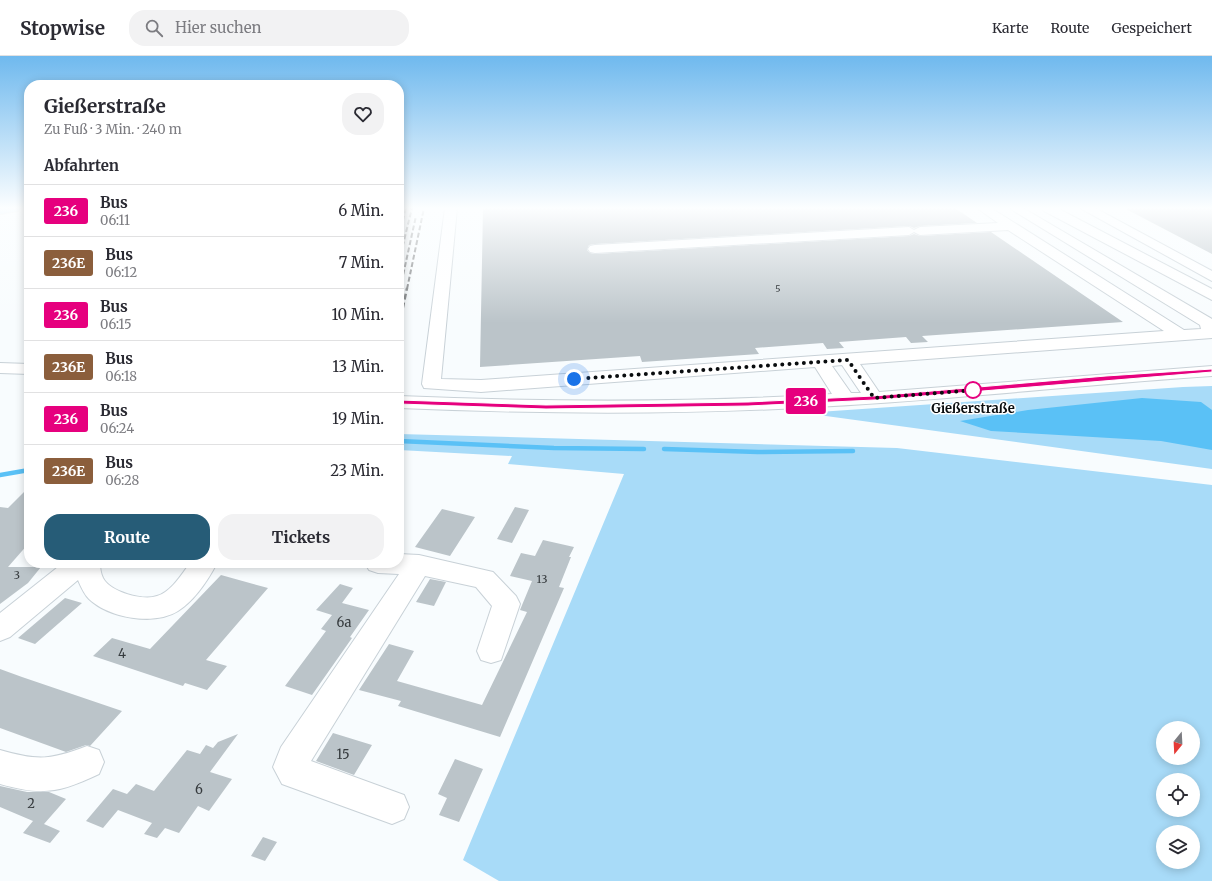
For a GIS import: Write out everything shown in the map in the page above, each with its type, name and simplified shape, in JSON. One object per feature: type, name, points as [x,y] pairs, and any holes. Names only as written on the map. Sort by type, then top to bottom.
[{"type":"street","points":[[447,246],[431,384],[481,386],[1208,334],[1210,328],[1206,322],[1080,246]]},
{"type":"street","points":[[595,249],[639,246]]},
{"type":"street","points":[[1043,246],[1181,335]]},
{"type":"street","points":[[1121,246],[1212,295]]},
{"type":"street","points":[[1156,246],[1212,277]]},
{"type":"street","points":[[1170,246],[1212,269]]},
{"type":"street","points":[[848,360],[874,398]]},
{"type":"street","points":[[821,362],[845,399]]},
{"type":"street","points":[[0,368],[24,369]]},
{"type":"street","points":[[404,402],[539,407],[733,404],[874,398],[1212,371]]},
{"type":"street","points":[[404,565],[484,579],[506,604],[490,651]]},
{"type":"street","points":[[0,628],[75,568]]},
{"type":"street","points":[[88,568],[89,577],[98,590],[111,600],[129,605],[151,608],[166,605],[174,599],[200,568]]},
{"type":"street","points":[[392,807],[294,772],[290,767],[396,568]]},
{"type":"street","points":[[0,767],[22,774],[41,777],[67,772],[87,762]]},
{"type":"shaded area","points":[[1212,386],[1212,469],[804,413],[1183,387]]},
{"type":"shaded area","points":[[404,434],[897,448],[1212,485],[1212,881],[499,881],[463,860],[624,474],[508,464],[512,456],[404,450]]},
{"type":"water","points":[[1142,398],[1201,402],[1212,410],[1212,450],[1161,441],[991,431],[960,421],[1028,410]]},
{"type":"building","points":[[482,246],[588,246],[587,250],[590,253],[595,254],[726,246],[1012,246],[1123,322],[922,336],[928,342],[911,343],[906,337],[839,342],[844,348],[827,349],[823,343],[755,348],[759,354],[642,362],[640,356],[480,367]]},
{"type":"building","points":[[1198,246],[1212,246],[1212,254]]},
{"type":"building","points":[[24,492],[24,549],[8,567],[40,568],[28,583],[0,604],[0,507],[8,508]]},
{"type":"building","points":[[515,507],[529,510],[512,543],[497,539]]},
{"type":"building","points":[[442,509],[475,517],[450,556],[415,547]]},
{"type":"building","points":[[543,540],[574,547],[559,587],[564,588],[500,737],[398,706],[401,701],[359,690],[389,644],[414,651],[397,681],[482,705],[527,612],[520,610],[532,581],[510,576],[521,553],[535,556]]},
{"type":"building","points":[[221,575],[268,588],[206,660],[227,666],[207,690],[185,683],[183,686],[93,656],[112,638],[150,649]]},
{"type":"building","points":[[430,579],[446,582],[434,606],[416,602]]},
{"type":"building","points":[[340,584],[353,588],[342,603],[369,610],[350,637],[352,638],[312,695],[285,686],[326,631],[321,629],[332,615],[316,610]]},
{"type":"building","points":[[65,598],[82,603],[35,644],[18,638]]},
{"type":"building","points":[[0,669],[122,711],[90,746],[86,745],[66,752],[0,728]]},
{"type":"building","points":[[333,733],[372,745],[354,775],[316,761]]},
{"type":"building","points":[[238,734],[210,772],[232,779],[209,811],[198,806],[179,833],[165,828],[157,838],[144,834],[152,823],[118,810],[103,828],[86,821],[113,789],[127,794],[136,784],[154,791],[187,750],[200,754],[206,745],[213,748],[218,742]]},
{"type":"building","points":[[455,759],[483,769],[459,822],[439,815],[447,798],[438,794]]},
{"type":"building","points":[[0,786],[27,792],[49,792],[66,799],[44,824],[60,831],[50,843],[23,833],[33,821],[0,807]]},
{"type":"building","points":[[263,837],[277,842],[265,861],[251,856]]},
{"type":"waterway","points":[[404,441],[554,448],[644,449]]},
{"type":"waterway","points":[[664,449],[758,452],[853,451]]},
{"type":"waterway","points":[[0,475],[24,471]]},
{"type":"railway","points":[[404,271],[409,246]]},
{"type":"railway","points":[[407,289],[416,246]]},
{"type":"railway","points":[[404,302],[407,288]]},
{"type":"bus line","name":"236","points":[[404,402],[546,407],[748,404],[874,398],[1106,378],[1212,371]]},
{"type":"place","name":"Gießerstraße","points":[[973,390]]},
{"type":"route","points":[[574,379],[848,360],[874,398],[976,390],[973,390]]}]
